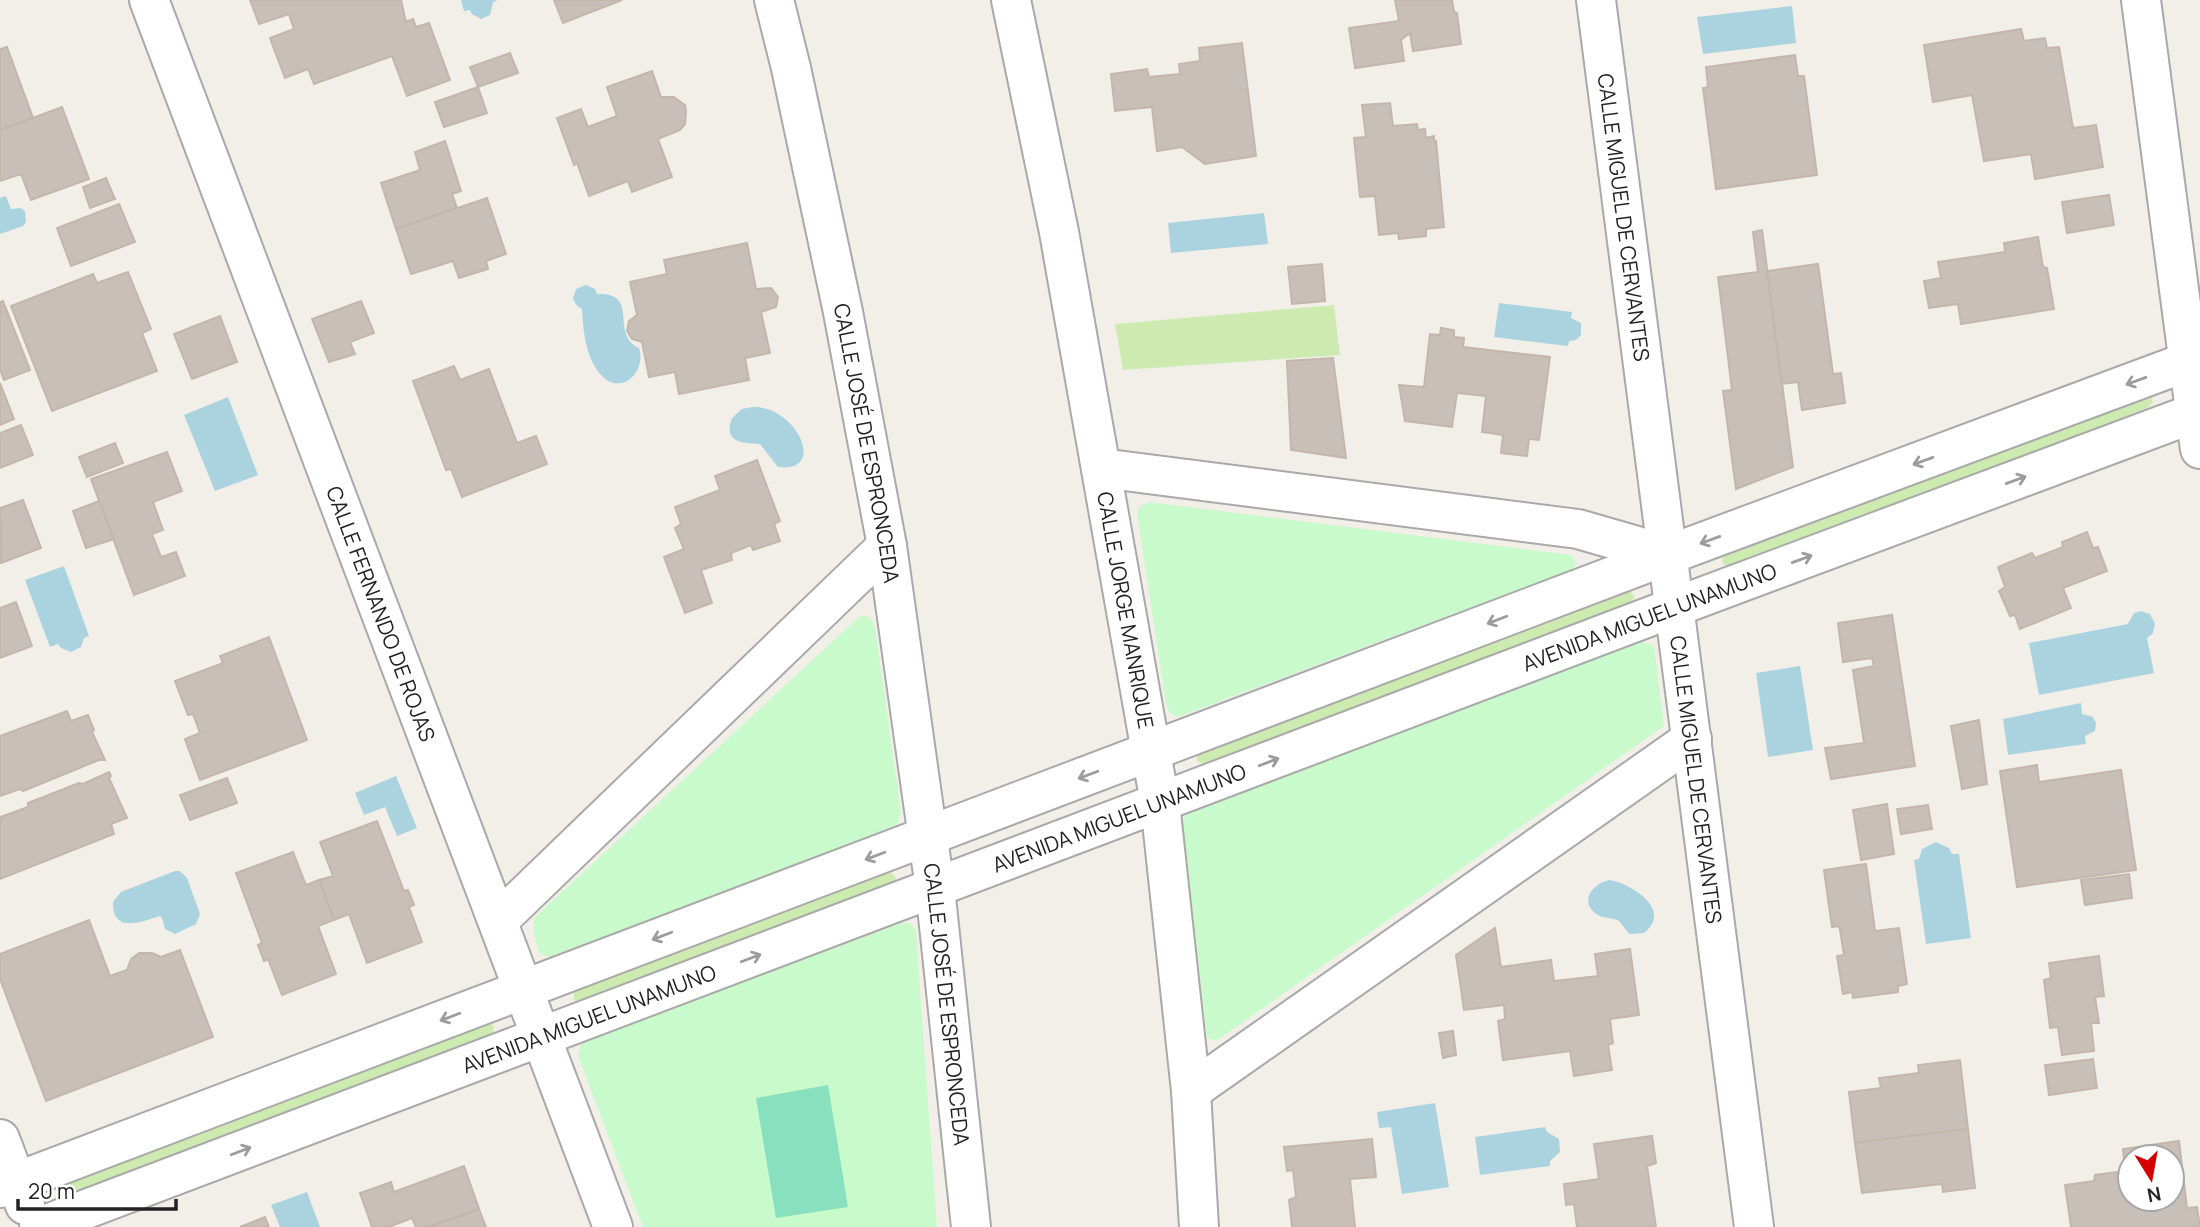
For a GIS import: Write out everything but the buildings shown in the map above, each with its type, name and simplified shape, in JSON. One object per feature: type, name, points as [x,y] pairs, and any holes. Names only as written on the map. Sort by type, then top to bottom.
[{"type":"street","name":"CALLE FERNANDO DE ROJAS","points":[[149,0],[613,1227]]},
{"type":"street","name":"CALLE JOSÉ DE ESPRONCEDA","points":[[774,0],[843,312],[887,546],[929,836],[971,1227]]},
{"type":"street","name":"CALLE JORGE MANRIQUE","points":[[1011,0],[1059,232],[1160,803],[1191,1091],[1199,1227]]},
{"type":"street","name":"CALLE MIGUEL DE CERVANTES","points":[[1596,0],[1754,1227]]},
{"type":"street","points":[[2141,0],[2194,360],[2198,425]]},
{"type":"street","points":[[8,1184],[1668,555],[2194,360]]},
{"type":"street","name":"AVENIDA MIGUEL UNAMUNO","points":[[39,1227],[1675,607],[2198,425]]},
{"type":"street","points":[[1101,468],[1578,529],[1668,555]]},
{"type":"street","points":[[498,921],[887,546]]},
{"type":"street","points":[[1191,1091],[1692,739]]},
{"type":"street","points":[[0,1139],[8,1184],[33,1227]]},
{"type":"green space","points":[[1334,305],[1340,355],[1123,370],[1115,324]]},
{"type":"green space","points":[[2150,395],[2153,403],[2147,408],[1731,567],[1726,567],[1722,561],[1725,553]]},
{"type":"green space","points":[[1149,502],[1571,555],[1576,563],[1571,570],[1178,717],[1170,713],[1166,704],[1137,513],[1139,507]]},
{"type":"green space","points":[[1629,590],[1635,597],[1628,604],[1204,764],[1197,761],[1197,753]]},
{"type":"green space","points":[[860,616],[872,620],[876,634],[901,813],[897,825],[550,957],[539,953],[534,933],[534,918]]},
{"type":"green space","points":[[1641,641],[1654,646],[1664,726],[1216,1041],[1207,1038],[1183,823],[1186,814]]},
{"type":"green space","points":[[889,871],[896,878],[895,884],[578,1002],[574,1000],[574,991],[578,988]]},
{"type":"green space","points":[[902,923],[909,923],[916,933],[937,1227],[643,1227],[580,1061],[580,1046],[586,1039]]},
{"type":"green space","points":[[489,1022],[494,1027],[493,1034],[489,1037],[71,1196],[67,1196],[62,1190],[64,1182]]},
{"type":"green space","points":[[828,1085],[848,1207],[776,1218],[756,1098]]},
{"type":"water","points":[[461,0],[498,0],[493,2],[490,15],[481,19],[470,10],[464,11]]},
{"type":"water","points":[[1792,6],[1796,43],[1703,54],[1697,17]]},
{"type":"water","points":[[6,196],[11,209],[21,208],[25,211],[26,222],[23,226],[0,234],[0,198]]},
{"type":"water","points":[[1264,213],[1268,244],[1171,253],[1168,223]]},
{"type":"water","points":[[586,285],[595,289],[597,294],[610,295],[618,300],[622,307],[626,333],[630,342],[639,348],[639,365],[631,379],[609,382],[592,361],[582,309],[576,305],[573,298],[576,289]]},
{"type":"water","points":[[1499,303],[1572,312],[1571,318],[1581,323],[1581,335],[1576,340],[1569,341],[1568,346],[1494,337]]},
{"type":"water","points":[[228,397],[258,475],[215,491],[184,415]]},
{"type":"water","points":[[742,409],[768,409],[793,427],[801,439],[804,451],[801,460],[793,466],[778,467],[760,444],[740,442],[732,437],[732,418]]},
{"type":"water","points":[[64,566],[89,636],[84,638],[81,647],[71,652],[58,644],[50,647],[25,580]]},
{"type":"water","points":[[2141,611],[2150,614],[2155,624],[2153,633],[2147,638],[2154,673],[2039,695],[2029,643],[2128,624],[2134,613]]},
{"type":"water","points":[[1800,666],[1813,750],[1768,757],[1756,673]]},
{"type":"water","points":[[2081,703],[2082,714],[2093,717],[2096,723],[2095,731],[2085,736],[2086,744],[2008,755],[2003,719]]},
{"type":"water","points":[[396,776],[417,828],[397,836],[385,807],[364,815],[355,793]]},
{"type":"water","points":[[1936,842],[1949,848],[1952,854],[1959,854],[1971,938],[1926,944],[1914,860],[1919,859],[1922,849]]},
{"type":"water","points":[[180,871],[187,878],[200,914],[196,924],[175,934],[165,929],[160,916],[137,923],[117,919],[113,902],[121,892]]},
{"type":"water","points":[[1610,880],[1639,893],[1652,908],[1652,925],[1644,933],[1630,934],[1619,921],[1600,916],[1592,910],[1588,899],[1593,889]]},
{"type":"water","points":[[1435,1103],[1449,1187],[1402,1194],[1391,1127],[1379,1128],[1377,1112]]},
{"type":"water","points":[[1545,1127],[1547,1132],[1559,1139],[1560,1152],[1550,1161],[1550,1166],[1480,1175],[1475,1137]]},
{"type":"water","points":[[307,1192],[320,1227],[280,1227],[271,1205]]}]
